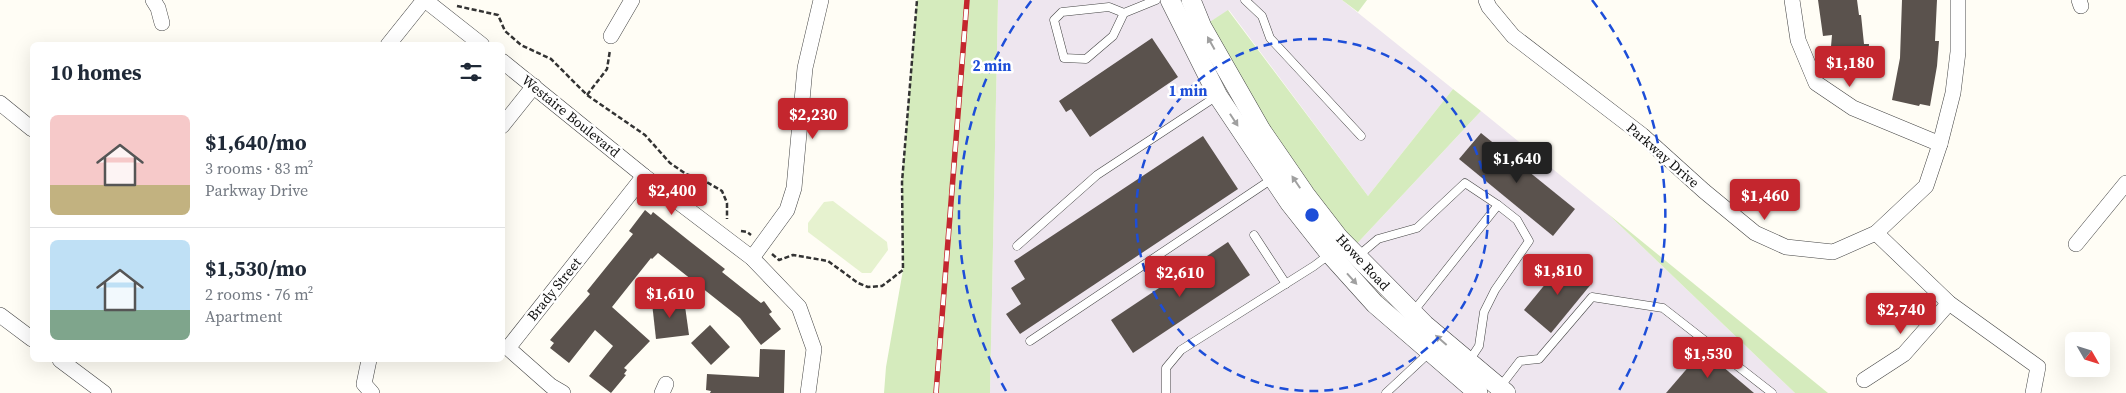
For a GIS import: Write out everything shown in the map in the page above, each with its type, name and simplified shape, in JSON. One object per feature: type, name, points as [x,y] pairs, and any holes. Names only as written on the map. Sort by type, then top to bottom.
[{"type":"street","points":[[153,0],[158,8],[162,23]]},
{"type":"street","points":[[390,42],[424,0],[478,42]]},
{"type":"street","points":[[612,36],[632,0]]},
{"type":"street","points":[[752,258],[787,210],[794,188],[805,68],[821,0]]},
{"type":"street","name":"Howe Road","points":[[1170,0],[1218,96],[1272,178],[1330,254],[1375,304],[1478,393]]},
{"type":"street","name":"Howe Road","points":[[1191,0],[1202,26],[1261,130],[1304,194],[1357,258],[1412,313],[1503,390]]},
{"type":"street","name":"Parkway Drive","points":[[1486,0],[1513,36],[1642,135],[1704,191],[1755,233],[1786,247],[1833,252],[1876,233],[1926,186],[1940,144],[1953,93],[1958,52],[1958,0]]},
{"type":"street","points":[[1792,0],[1798,40],[1816,83],[1854,108],[1940,144]]},
{"type":"street","name":"Westaire Boulevard","points":[[505,63],[644,176],[752,258],[799,307],[814,349],[808,393]]},
{"type":"street","points":[[505,122],[534,86]]},
{"type":"street","points":[[0,104],[30,127]]},
{"type":"street","name":"Brady Street","points":[[563,393],[551,386],[508,348],[644,176]]},
{"type":"street","points":[[2076,244],[2126,182]]},
{"type":"street","points":[[1876,233],[1949,303],[2038,367],[2033,393]]},
{"type":"street","points":[[1864,380],[1904,354],[1949,303]]},
{"type":"street","points":[[0,315],[30,338]]},
{"type":"street","points":[[63,362],[104,393]]},
{"type":"street","points":[[369,362],[364,384],[372,393]]},
{"type":"lane","points":[[1124,13],[1109,7],[1062,12],[1054,20],[1064,58],[1086,59],[1113,36],[1124,13],[1156,0]]},
{"type":"lane","points":[[1245,0],[1262,16],[1270,38],[1361,136]]},
{"type":"lane","points":[[1017,246],[1097,175],[1218,96]]},
{"type":"lane","points":[[1030,342],[1272,178]]},
{"type":"lane","points":[[1357,258],[1378,239],[1417,228],[1465,182],[1517,220],[1529,241],[1495,290],[1484,312],[1479,346],[1468,362]]},
{"type":"lane","points":[[1412,313],[1498,205]]},
{"type":"lane","points":[[1254,235],[1286,284]]},
{"type":"lane","points":[[1166,393],[1166,368],[1181,350],[1330,254]]},
{"type":"lane","points":[[1503,390],[1520,361],[1539,359],[1592,297],[1663,308],[1772,393]]},
{"type":"lane","points":[[1386,393],[1430,352]]},
{"type":"path","points":[[740,231],[747,232],[779,260],[793,255],[828,261],[858,283],[868,287],[882,286],[902,270],[902,182],[917,0]]},
{"type":"path","points":[[454,5],[498,14],[505,32],[521,45],[552,59],[587,95],[644,134],[670,163],[686,174],[703,180],[722,191],[727,203],[726,219],[733,225]]},
{"type":"path","points":[[587,95],[607,69],[612,36]]},
{"type":"shaded area","points":[[998,0],[1170,0],[1186,33],[1330,254],[1478,393],[990,393]]},
{"type":"shaded area","points":[[1191,0],[1342,0],[1453,89],[1368,196],[1229,10],[1202,27]]},
{"type":"shaded area","points":[[1481,111],[1607,213],[1795,393],[1506,393],[1350,251]]},
{"type":"green space","points":[[917,0],[998,0],[990,393],[884,393],[886,367],[903,270],[902,182]]},
{"type":"green space","points":[[1342,0],[1367,0],[1358,12]]},
{"type":"green space","points":[[1228,10],[1368,196],[1453,89],[1481,111],[1350,251],[1202,27]]},
{"type":"green space","points":[[833,201],[887,242],[888,250],[871,273],[862,273],[808,232],[808,223],[824,202]]},
{"type":"green space","points":[[1607,213],[1828,393],[1795,393]]},
{"type":"building","points":[[1818,0],[1857,0],[1859,15],[1861,15],[1864,44],[1869,44],[1868,63],[1830,58],[1832,35],[1823,36]]},
{"type":"building","points":[[1902,0],[1937,0],[1935,41],[1939,41],[1930,106],[1920,104],[1919,106],[1892,100],[1900,58]]},
{"type":"building","points":[[1152,38],[1178,77],[1090,137],[1071,109],[1066,112],[1059,101]]},
{"type":"building","points":[[1481,133],[1575,209],[1553,236],[1459,159]]},
{"type":"building","points":[[1203,136],[1238,189],[1020,334],[1006,314],[1021,304],[1011,288],[1025,279],[1014,261]]},
{"type":"building","points":[[645,210],[651,215],[653,212],[725,269],[722,272],[761,303],[764,301],[772,312],[769,314],[781,329],[761,345],[740,318],[658,253],[651,258],[612,307],[650,341],[624,368],[627,370],[624,374],[626,375],[611,393],[589,376],[613,346],[595,330],[569,363],[550,348],[554,343],[550,340],[590,294],[587,291],[633,234],[629,231]]},
{"type":"building","points":[[1228,242],[1250,275],[1133,353],[1111,320]]},
{"type":"building","points":[[1565,260],[1592,283],[1551,333],[1524,310]]},
{"type":"building","points":[[684,299],[689,335],[656,339],[652,303]]},
{"type":"building","points":[[710,325],[730,347],[711,365],[691,343]]},
{"type":"building","points":[[760,349],[785,350],[784,393],[710,393],[711,391],[706,390],[707,374],[759,377]]},
{"type":"building","points":[[1703,350],[1754,393],[1666,393]]},
{"type":"railway","points":[[936,393],[967,0]]}]
